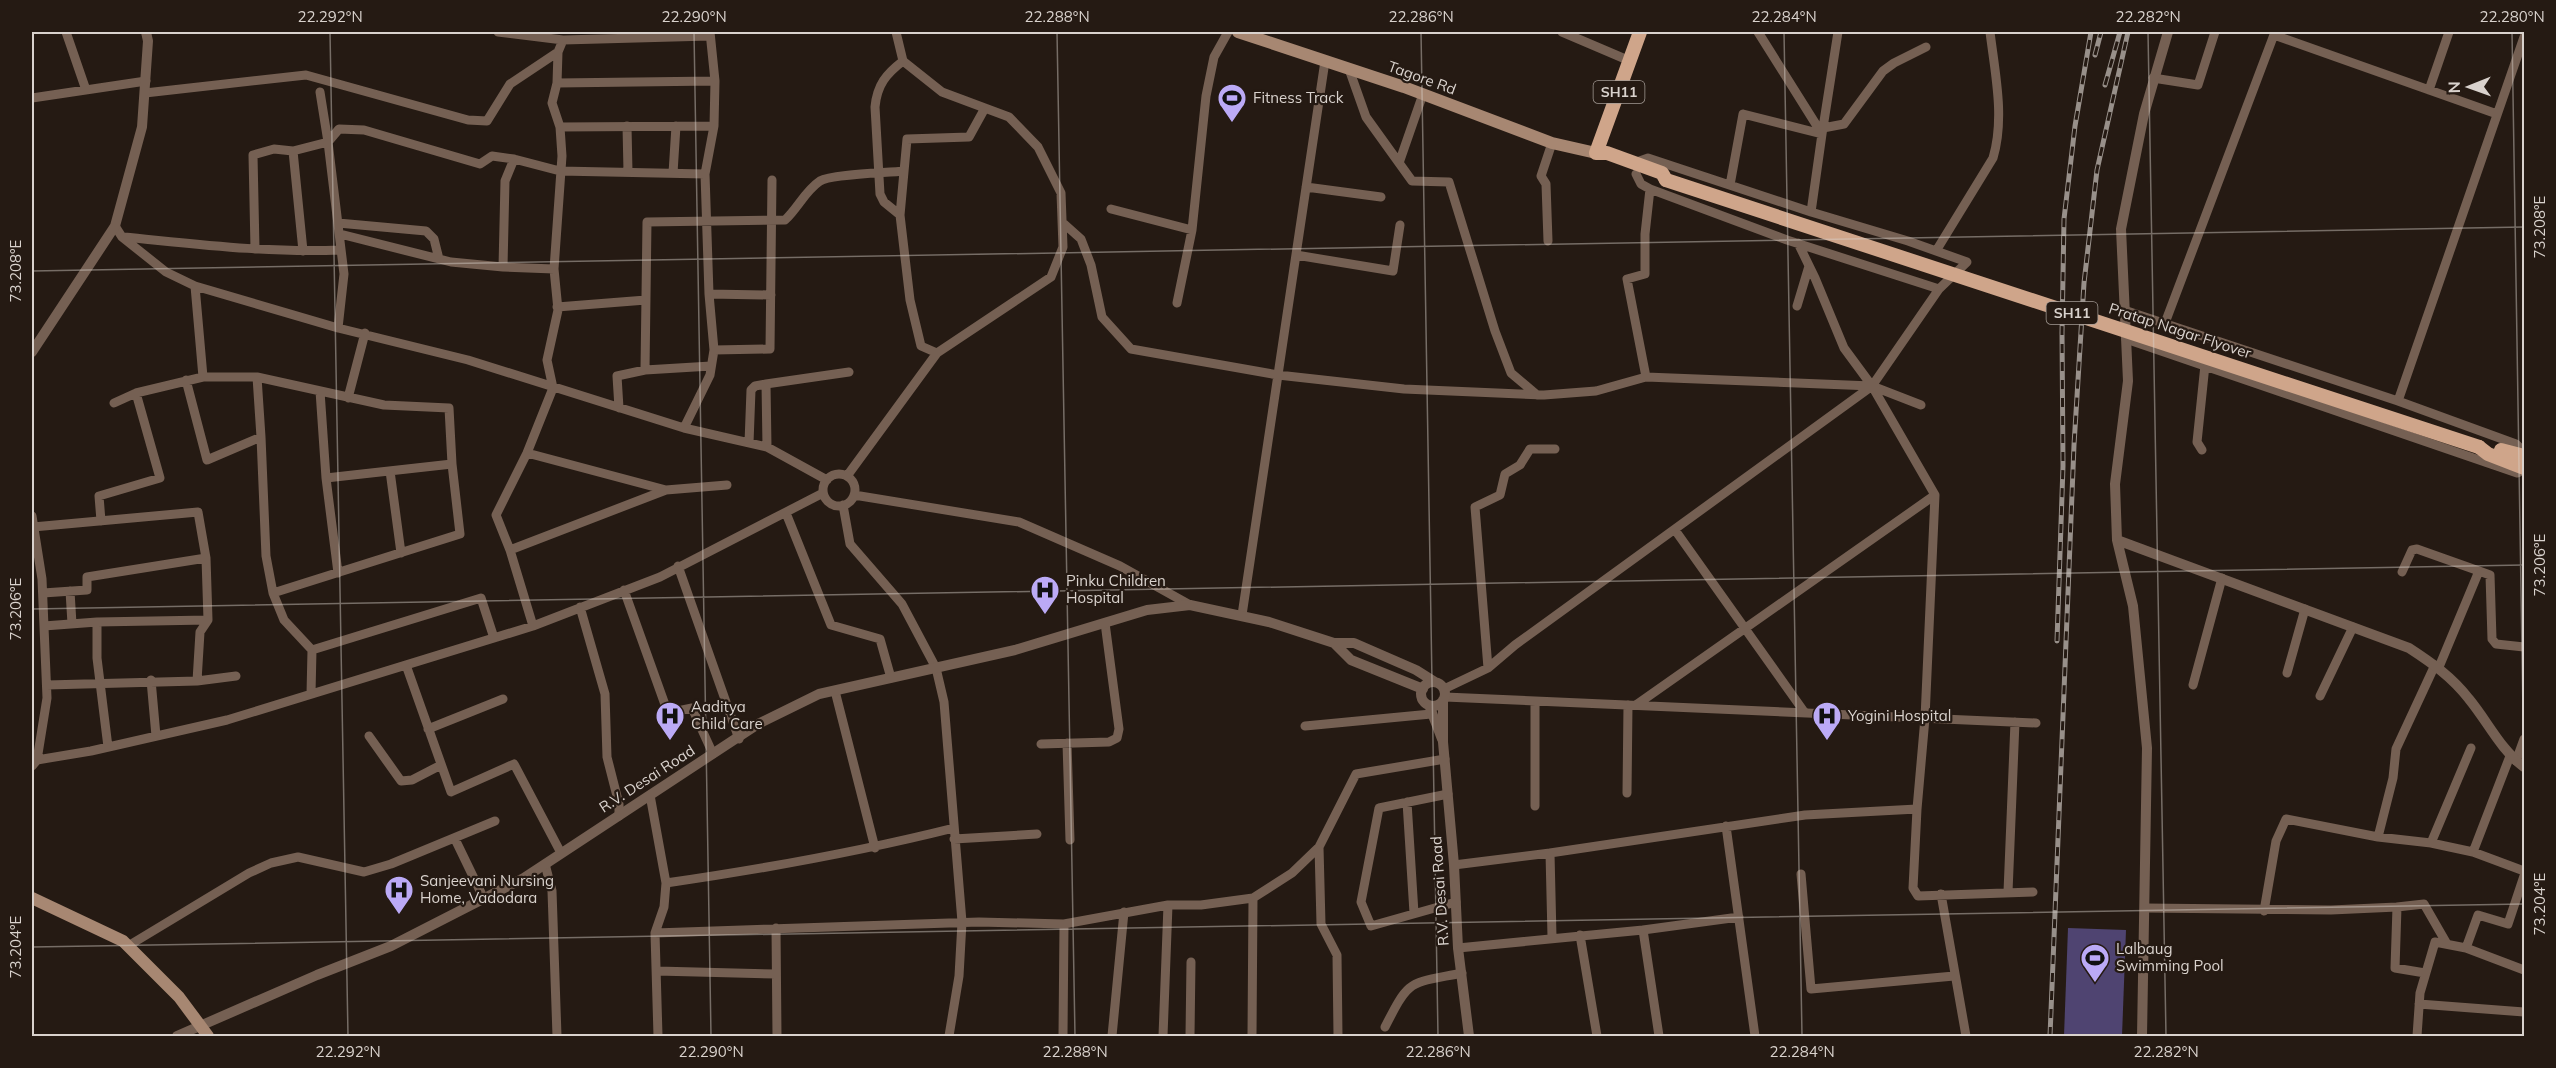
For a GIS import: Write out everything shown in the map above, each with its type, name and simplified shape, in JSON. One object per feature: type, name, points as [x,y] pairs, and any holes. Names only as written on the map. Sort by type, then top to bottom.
[{"type":"main road","name":"Tagore Rd","points":[[1238,32],[1423,94],[1552,143],[1596,153]]},
{"type":"main road","name":"SH11","points":[[1596,153],[1630,61],[1637,33]]},
{"type":"main road","name":"Pratap Nagar Flyover","points":[[1596,153],[1601,160],[1657,181],[1666,180],[2479,447],[2489,446],[2521,461]]},
{"type":"main road","points":[[32,898],[123,941],[179,997],[205,1029]]},
{"type":"street","points":[[66,32],[86,90]]},
{"type":"street","points":[[32,352],[115,226],[142,127],[148,41],[146,32]]},
{"type":"street","points":[[498,32],[563,40],[710,34],[715,81],[714,126],[705,174],[709,294],[714,350],[710,375],[684,428]]},
{"type":"street","points":[[847,476],[937,353],[1051,277],[1063,247],[1061,193],[1038,147],[1009,117],[942,92],[903,61],[896,32]]},
{"type":"street","points":[[1177,303],[1192,230],[1206,96],[1214,57],[1228,32]]},
{"type":"street","points":[[1562,32],[1630,61]]},
{"type":"street","points":[[1758,32],[1823,131]]},
{"type":"street","points":[[1811,212],[1838,32]]},
{"type":"street","points":[[1936,251],[1993,158],[1998,142],[1999,120],[1990,32]]},
{"type":"street","points":[[2142,1036],[2147,748],[2133,606],[2117,540],[2115,484],[2128,381],[2121,223],[2153,78],[2168,32]]},
{"type":"street","points":[[2153,78],[2198,85],[2215,32]]},
{"type":"street","points":[[2429,90],[2450,32]]},
{"type":"street","points":[[2165,323],[2274,33],[2497,114]]},
{"type":"street","points":[[2398,400],[2524,37]]},
{"type":"street","points":[[532,626],[510,550],[495,515],[527,453],[553,388],[547,360],[557,307],[554,269],[562,156],[560,127],[552,103],[557,83],[558,52],[563,40]]},
{"type":"street","points":[[1730,185],[1743,114],[1823,131],[1844,124],[1890,65],[1926,47]]},
{"type":"street","points":[[145,93],[306,75],[468,120],[487,121],[510,84],[558,52]]},
{"type":"street","points":[[900,215],[884,202],[880,194],[876,96],[888,72],[903,61]]},
{"type":"street","points":[[1242,615],[1325,61]]},
{"type":"street","points":[[1346,68],[1366,117],[1412,182],[1449,182],[1510,373],[1537,395]]},
{"type":"street","points":[[32,98],[146,81]]},
{"type":"street","points":[[557,83],[715,81]]},
{"type":"street","points":[[320,92],[344,274],[338,328]]},
{"type":"street","points":[[1399,163],[1423,94]]},
{"type":"street","points":[[937,353],[921,346],[910,300],[900,215],[907,139],[969,137],[985,108]]},
{"type":"street","points":[[627,126],[628,172]]},
{"type":"street","points":[[673,173],[676,126]]},
{"type":"street","points":[[560,127],[714,126]]},
{"type":"street","points":[[255,249],[253,155],[274,149],[293,151],[328,142],[339,129],[364,130],[480,164],[492,156],[514,159],[560,171],[705,174]]},
{"type":"street","points":[[1548,241],[1546,184],[1541,176],[1552,143]]},
{"type":"street","points":[[293,151],[303,251]]},
{"type":"street","points":[[1305,726],[1430,709],[1437,705],[1442,692],[1488,668],[1515,645],[1872,386],[1939,289],[1967,262],[1648,158],[1643,174],[1646,274],[1627,279],[1646,377]]},
{"type":"street","points":[[503,267],[505,181],[514,159]]},
{"type":"street","points":[[645,370],[646,222],[707,219],[785,220],[806,194],[822,180],[904,171]]},
{"type":"street","points":[[1643,174],[1798,243],[1939,289]]},
{"type":"street","points":[[714,350],[770,349],[772,180]]},
{"type":"street","points":[[1306,187],[1381,196]]},
{"type":"street","points":[[1111,209],[1192,230]]},
{"type":"street","points":[[1062,222],[1080,239],[1091,265],[1102,317],[1131,349],[1278,375],[1404,389],[1537,395],[1596,391],[1646,377],[1872,386],[1921,405]]},
{"type":"street","points":[[338,223],[426,231],[434,239],[439,259]]},
{"type":"street","points":[[1296,255],[1393,271],[1400,225]]},
{"type":"street","points":[[115,226],[122,237],[166,272],[195,286],[338,328],[468,360],[684,428],[767,447],[827,480]]},
{"type":"street","points":[[340,234],[439,259],[503,267],[554,269]]},
{"type":"street","points":[[122,237],[255,249],[340,250]]},
{"type":"street","points":[[1798,243],[1844,348],[1872,386],[1935,495],[1925,718],[1913,888],[1917,896],[2033,892]]},
{"type":"street","points":[[1797,306],[1809,266]]},
{"type":"street","points":[[195,286],[203,377]]},
{"type":"street","points":[[709,294],[771,295]]},
{"type":"street","points":[[557,307],[646,300]]},
{"type":"street","points":[[2124,310],[2398,400],[2516,444],[2521,461],[2517,473],[2126,339]]},
{"type":"street","points":[[348,398],[365,333]]},
{"type":"street","points":[[2202,450],[2197,442],[2205,365]]},
{"type":"street","points":[[620,408],[617,376],[645,370],[711,366]]},
{"type":"street","points":[[749,443],[751,390],[755,386],[849,372]]},
{"type":"street","points":[[114,403],[136,393],[186,380],[203,377],[257,377],[384,405],[449,408],[452,464],[460,534],[273,593]]},
{"type":"street","points":[[257,377],[267,556],[273,593],[284,620],[312,650],[311,694]]},
{"type":"street","points":[[186,380],[207,460],[261,438]]},
{"type":"street","points":[[766,384],[767,447]]},
{"type":"street","points":[[320,391],[326,478],[338,573]]},
{"type":"street","points":[[101,521],[99,496],[160,478],[136,393]]},
{"type":"street","points":[[1488,668],[1474,507],[1500,495],[1505,474],[1520,465],[1530,449],[1555,449]]},
{"type":"street","points":[[527,453],[666,490]]},
{"type":"street","points":[[326,478],[452,464]]},
{"type":"street","points":[[390,471],[401,553]]},
{"type":"street","points":[[32,516],[43,592],[47,685],[47,698],[34,763],[227,720],[532,626],[660,577],[823,493],[827,480],[837,474],[847,476],[853,484],[854,495]]},
{"type":"street","points":[[510,550],[666,490],[727,485]]},
{"type":"street","points":[[823,493],[832,504],[843,505],[854,495]]},
{"type":"street","points":[[854,495],[1018,522],[1120,566],[1190,605]]},
{"type":"street","points":[[1632,705],[1745,630],[1935,495]]},
{"type":"street","points":[[843,505],[850,544],[902,604],[936,668],[944,702],[962,922],[959,976],[950,1036]]},
{"type":"street","points":[[33,527],[198,512],[206,558],[208,620],[200,632],[196,681]]},
{"type":"street","points":[[786,513],[831,625],[880,639],[891,678]]},
{"type":"street","points":[[1675,530],[1805,713]]},
{"type":"street","points":[[2117,540],[2409,648],[2437,666],[2470,699],[2517,761]]},
{"type":"street","points":[[2402,572],[2412,550],[2417,549],[2490,575],[2493,639],[2496,644],[2524,647]]},
{"type":"street","points":[[43,592],[87,590],[87,576],[206,558]]},
{"type":"street","points":[[678,566],[739,739]]},
{"type":"street","points":[[2378,837],[2393,778],[2396,749],[2437,666],[2479,571]]},
{"type":"street","points":[[2193,685],[2222,578]]},
{"type":"street","points":[[624,590],[668,713],[692,708],[713,753]]},
{"type":"street","points":[[70,591],[72,624]]},
{"type":"street","points":[[312,650],[481,598],[494,638]]},
{"type":"street","name":"R.V. Desai Road","points":[[177,1036],[205,1029],[317,975],[391,946],[524,878],[713,753],[739,739],[758,724],[819,694],[1015,650],[1147,610],[1190,605],[1242,615],[1334,643],[1354,643],[1416,670],[1442,692],[1444,759],[1454,865],[1458,948],[1469,1036]]},
{"type":"street","points":[[580,607],[605,694],[607,757],[619,804],[619,816]]},
{"type":"street","points":[[2287,673],[2305,609]]},
{"type":"street","points":[[44,626],[97,622],[208,620]]},
{"type":"street","points":[[97,622],[97,658],[102,683],[108,747]]},
{"type":"street","points":[[1041,744],[1109,742],[1114,741],[1118,734],[1105,623]]},
{"type":"street","points":[[2320,696],[2353,627]]},
{"type":"street","name":"R.V. Desai Road","points":[[1334,643],[1351,660],[1423,688],[1423,700],[1430,709],[1443,742]]},
{"type":"street","points":[[406,664],[452,792],[514,764],[561,854]]},
{"type":"street","points":[[47,685],[151,680],[196,681],[236,676]]},
{"type":"street","points":[[151,680],[156,736]]},
{"type":"street","points":[[1423,688],[1428,683],[1442,692],[1535,701],[2036,723]]},
{"type":"street","points":[[835,691],[875,848]]},
{"type":"street","points":[[428,729],[503,699]]},
{"type":"street","points":[[1535,701],[1535,806]]},
{"type":"street","points":[[1627,793],[1632,705]]},
{"type":"street","points":[[2008,892],[2015,722]]},
{"type":"street","points":[[369,736],[400,781],[406,782],[441,765]]},
{"type":"street","points":[[2473,852],[2517,761],[2524,739]]},
{"type":"street","points":[[1068,743],[1070,840]]},
{"type":"street","points":[[2431,843],[2471,748]]},
{"type":"street","points":[[655,933],[962,922],[1065,924],[1168,905],[1201,905],[1253,898],[1292,873],[1319,848],[1356,774],[1444,759]]},
{"type":"street","points":[[1448,794],[1378,808],[1361,902],[1371,926],[1456,902]]},
{"type":"street","points":[[650,795],[666,883],[664,907],[655,933],[658,1036]]},
{"type":"street","points":[[1407,802],[1414,913]]},
{"type":"street","points":[[1454,865],[1805,815],[1917,810]]},
{"type":"street","points":[[2264,911],[2276,841],[2286,819],[2473,852],[2524,871]]},
{"type":"street","points":[[128,946],[249,873],[271,863],[298,857],[364,872],[379,869],[495,821]]},
{"type":"street","points":[[1726,826],[1755,1036]]},
{"type":"street","points":[[666,883],[771,868],[875,848],[954,828]]},
{"type":"street","points":[[954,839],[1037,834]]},
{"type":"street","points":[[455,839],[483,897]]},
{"type":"street","points":[[1319,848],[1322,924],[1336,955],[1338,1036]]},
{"type":"street","points":[[1550,853],[1552,937]]},
{"type":"street","points":[[545,864],[552,891],[556,1036]]},
{"type":"street","points":[[1801,874],[1811,989],[1954,976]]},
{"type":"street","points":[[2466,948],[2478,915],[2508,924],[2524,876]]},
{"type":"street","points":[[1941,894],[1966,1036]]},
{"type":"street","points":[[1252,1036],[1253,898]]},
{"type":"street","points":[[2145,908],[2264,911],[2397,907],[2424,904],[2447,944]]},
{"type":"street","points":[[1163,1036],[1168,905]]},
{"type":"street","points":[[2397,907],[2395,968],[2426,974]]},
{"type":"street","points":[[1112,1036],[1124,912]]},
{"type":"street","points":[[1458,948],[1552,937],[1643,930],[1739,917]]},
{"type":"street","points":[[1063,1036],[1065,924]]},
{"type":"street","points":[[776,928],[777,1036]]},
{"type":"street","points":[[1643,930],[1659,1036]]},
{"type":"street","points":[[1580,935],[1597,1036]]},
{"type":"street","points":[[2417,1036],[2419,1004],[2435,942],[2466,948],[2524,970]]},
{"type":"street","points":[[1190,1036],[1191,962]]},
{"type":"street","points":[[657,971],[776,974]]},
{"type":"street","points":[[1385,1028],[1401,996],[1410,986],[1462,973]]},
{"type":"street","points":[[2419,1004],[2524,1012]]},
{"type":"shaded area","name":"Lalbaug Swimming Pool","points":[[2068,928],[2126,930],[2122,1036],[2064,1036]]},
{"type":"railway","points":[[2057,641],[2063,466],[2064,219],[2075,126],[2091,32]]},
{"type":"railway","points":[[2095,55],[2101,32]]},
{"type":"railway","points":[[2105,85],[2120,32]]},
{"type":"railway","points":[[2050,1036],[2074,445],[2084,283],[2097,170],[2128,32]]},
{"type":"place","name":"Fitness Track","points":[[1232,124]]},
{"type":"place","name":"Pinku Children Hospital","points":[[1045,616]]},
{"type":"place","name":"Aaditya Child Care","points":[[670,742]]},
{"type":"place","name":"Yogini Hospital","points":[[1827,742]]},
{"type":"place","name":"Sanjeevani Nursing Home, Vadodara","points":[[399,916]]},
{"type":"place","name":"Lalbaug Swimming Pool","points":[[2095,984]]}]
